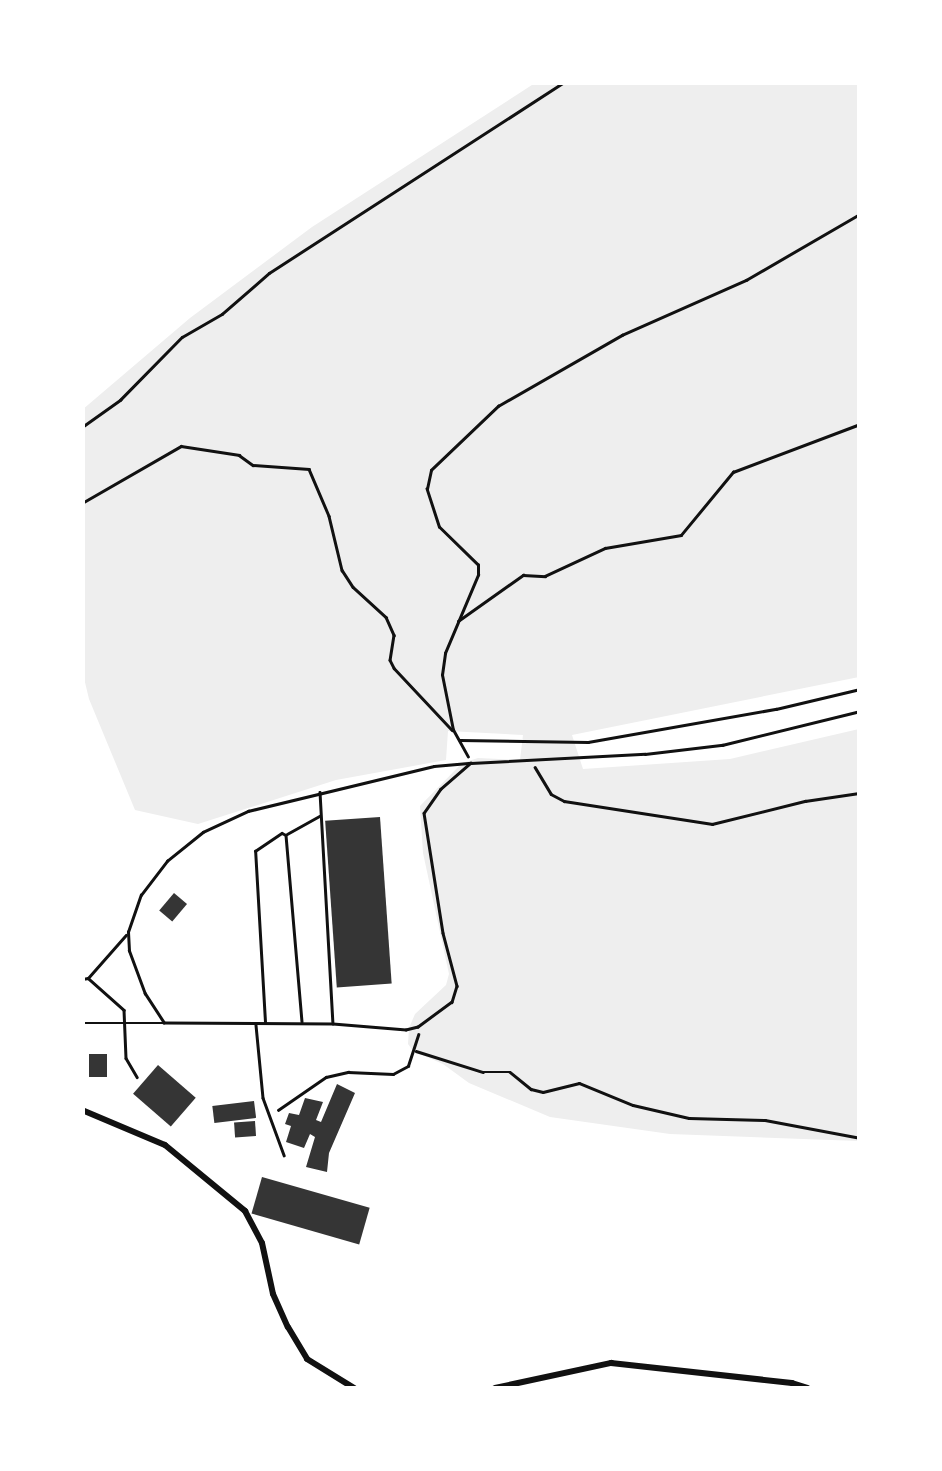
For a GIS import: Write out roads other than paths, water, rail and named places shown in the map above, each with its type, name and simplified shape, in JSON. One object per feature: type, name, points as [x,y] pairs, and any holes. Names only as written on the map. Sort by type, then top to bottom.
[{"type":"street","points":[[82,1110],[165,1145],[245,1212],[262,1244],[274,1294],[298,1343],[326,1374],[354,1388]]},
{"type":"street","points":[[496,1388],[610,1363],[792,1382],[807,1388]]},
{"type":"lane","points":[[137,1077],[126,1058],[124,1010],[85,979],[128,932],[141,894],[167,860],[204,832],[248,811],[434,766],[722,745],[860,712]]},
{"type":"lane","points":[[82,1024],[302,1023],[406,1030],[452,1002],[457,986],[443,933],[424,813],[441,789],[471,763]]},
{"type":"lane","points":[[320,792],[333,1024]]},
{"type":"lane","points":[[265,1023],[255,851],[260,844],[322,815]]},
{"type":"lane","points":[[286,835],[302,1023]]},
{"type":"lane","points":[[128,932],[133,968],[164,1024]]},
{"type":"lane","points":[[256,1024],[267,1113],[284,1155]]}]
